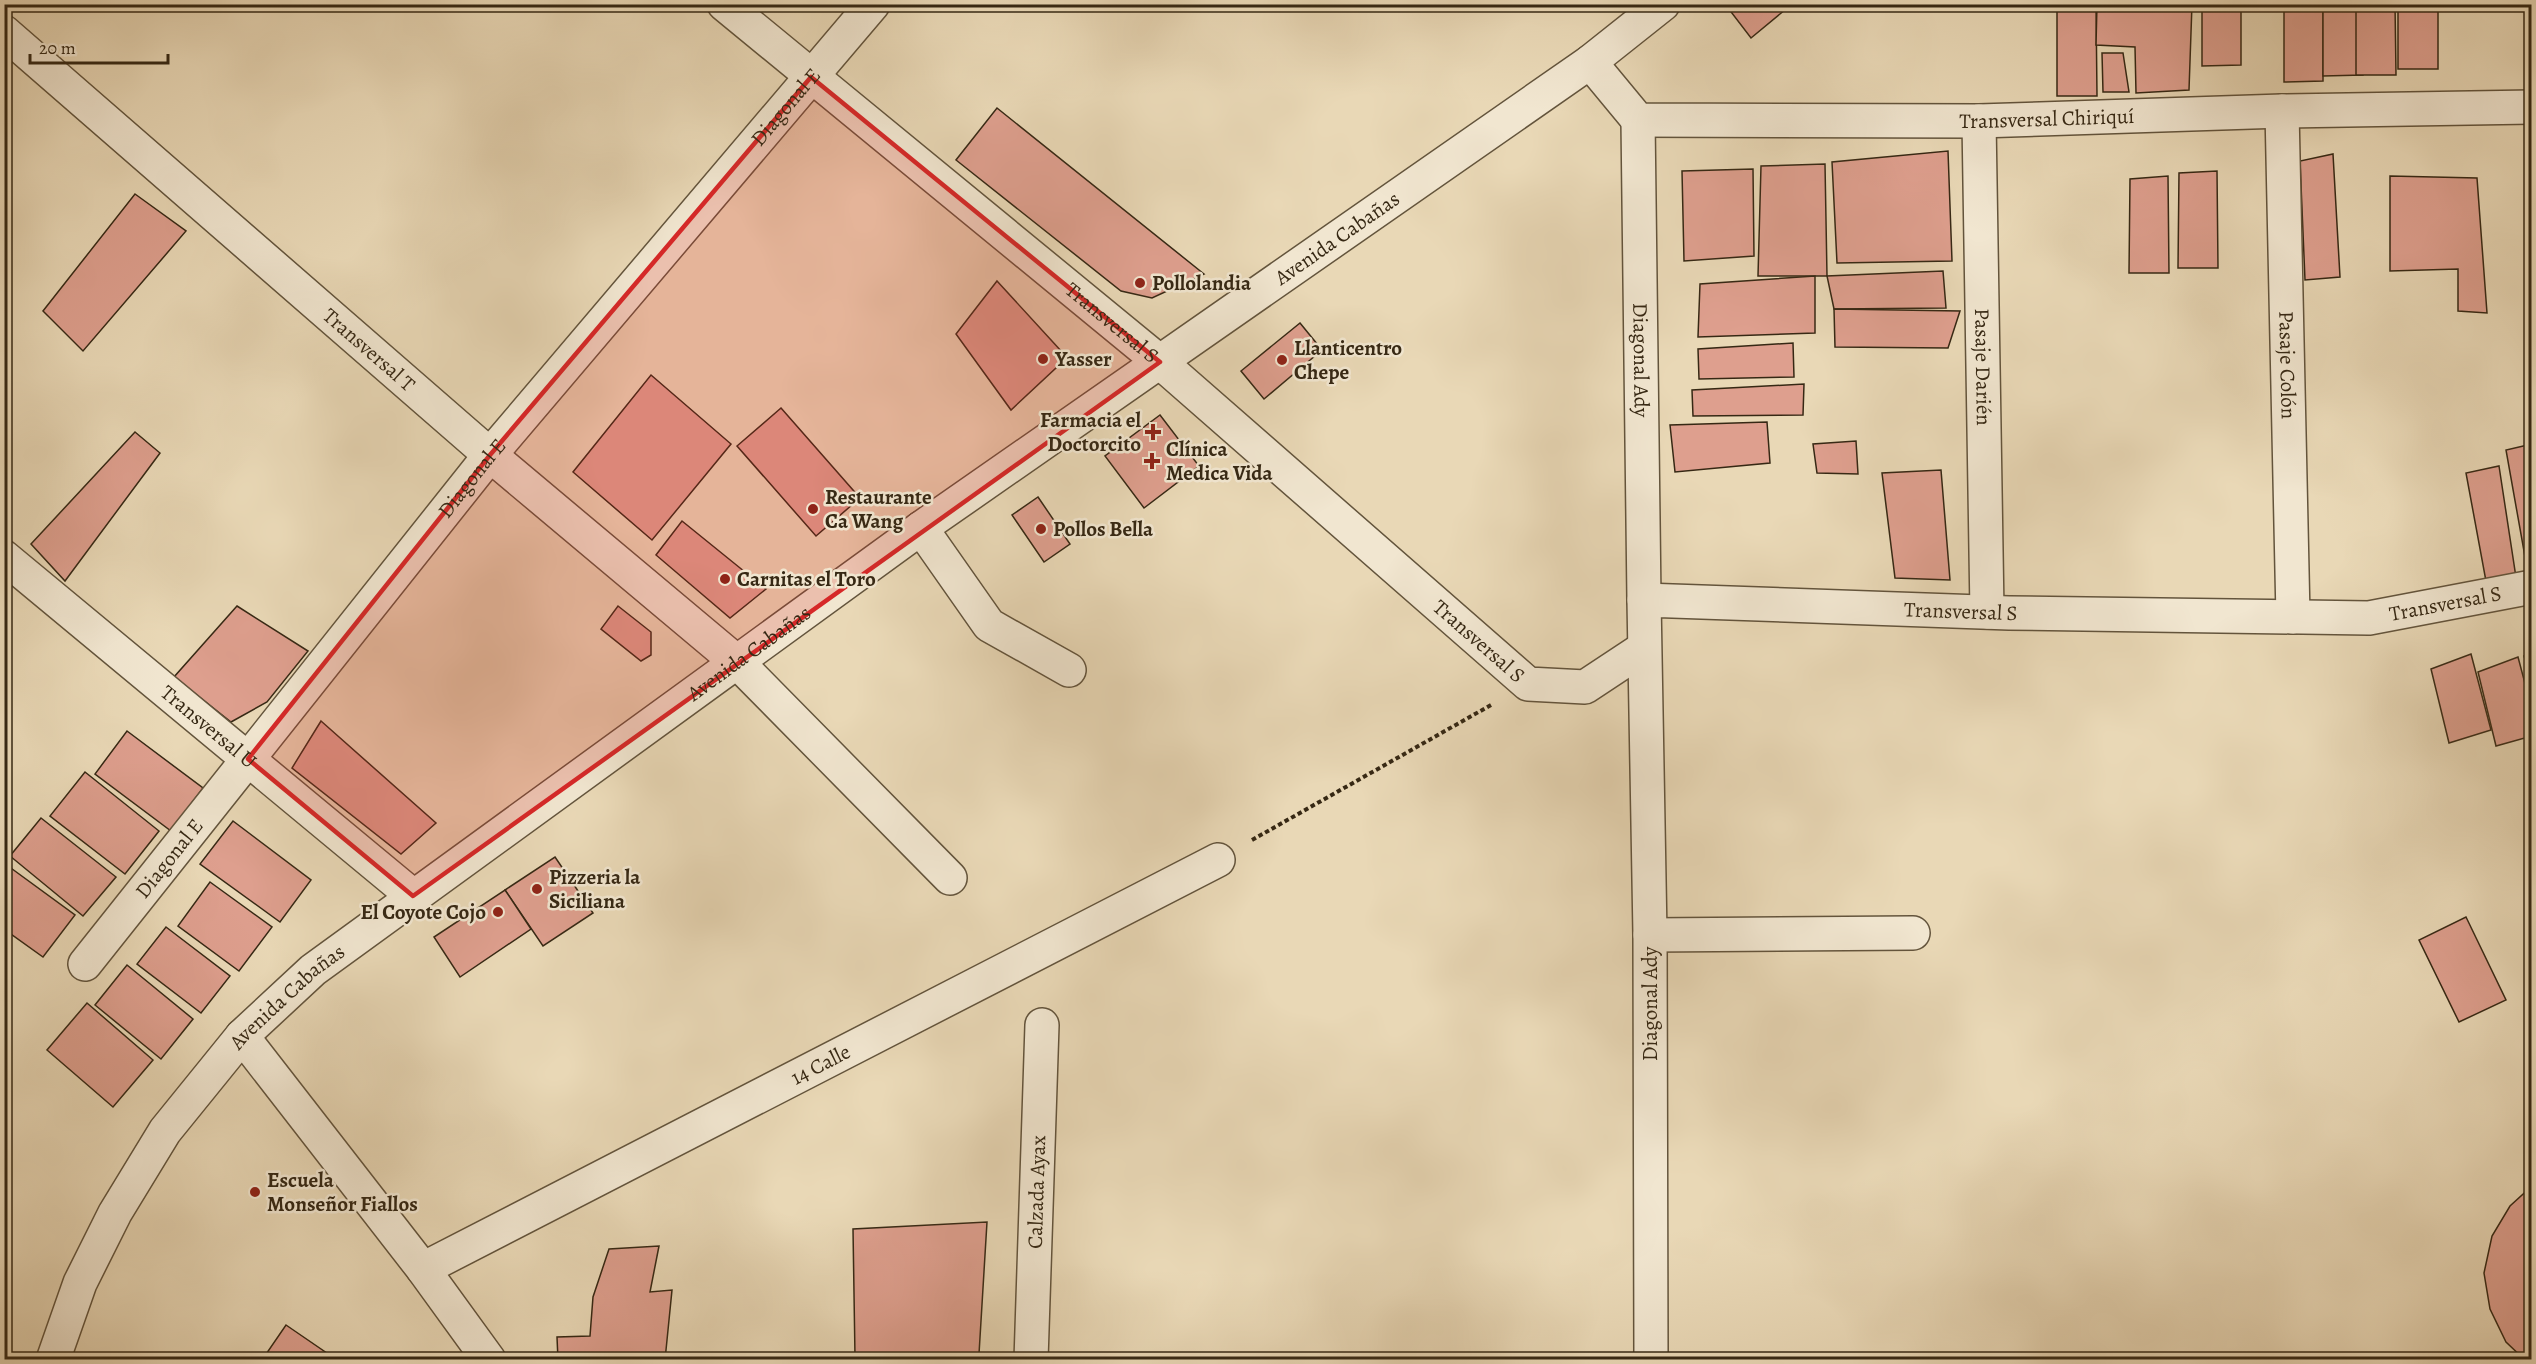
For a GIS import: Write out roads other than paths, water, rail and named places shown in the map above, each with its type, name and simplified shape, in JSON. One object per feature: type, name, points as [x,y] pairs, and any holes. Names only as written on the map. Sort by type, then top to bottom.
[{"type":"street","name":"Transversal S","points":[[724,4],[1160,362],[1528,684],[1585,687],[1644,648]]},
{"type":"street","name":"Diagonal E","points":[[85,964],[490,455],[873,4]]},
{"type":"street","name":"Avenida Cabañas","points":[[53,1359],[80,1283],[115,1213],[165,1131],[242,1036],[313,970],[921,528],[1590,62],[1663,4]]},
{"type":"street","name":"Transversal T","points":[[4,32],[490,455],[738,663],[950,878]]},
{"type":"street","points":[[1590,62],[1638,120]]},
{"type":"street","name":"Transversal Chiriquí","points":[[1638,120],[1979,121],[2282,111],[2532,107]]},
{"type":"street","name":"Pasaje Colón","points":[[2282,111],[2293,617]]},
{"type":"street","name":"Diagonal Ady","points":[[1638,120],[1644,600]]},
{"type":"street","name":"Pasaje Darién","points":[[1979,121],[1987,612]]},
{"type":"street","points":[[921,528],[989,625],[1069,670]]},
{"type":"street","name":"Transversal U","points":[[4,557],[413,896]]},
{"type":"street","name":"Transversal S","points":[[1644,600],[1987,612],[2369,618],[2532,587]]},
{"type":"street","points":[[1644,600],[1644,648]]},
{"type":"street","name":"Diagonal Ady","points":[[1644,648],[1650,935],[1651,1359]]},
{"type":"street","name":"14 Calle","points":[[423,1269],[1218,860]]},
{"type":"street","points":[[1650,935],[1913,933]]},
{"type":"street","name":"Calzada Ayax","points":[[1031,1359],[1042,1025]]},
{"type":"street","points":[[242,1036],[423,1269],[489,1359]]},
{"type":"place","name":"Pollolandia","points":[[1140,283]]},
{"type":"place","name":"Yasser","points":[[1043,359]]},
{"type":"place","name":"Llanticentro Chepe","points":[[1282,360]]},
{"type":"place","name":"Farmacia el Doctorcito","points":[[1153,432]]},
{"type":"place","name":"Clínica Medica Vida","points":[[1152,461]]},
{"type":"place","name":"Restaurante Ca Wang","points":[[813,509]]},
{"type":"place","name":"Pollos Bella","points":[[1041,529]]},
{"type":"place","name":"Carnitas el Toro","points":[[725,579]]},
{"type":"place","name":"Pizzeria la Siciliana","points":[[537,889]]},
{"type":"place","name":"El Coyote Cojo","points":[[498,912]]},
{"type":"place","name":"Escuela Monseñor Fiallos","points":[[255,1192]]}]
